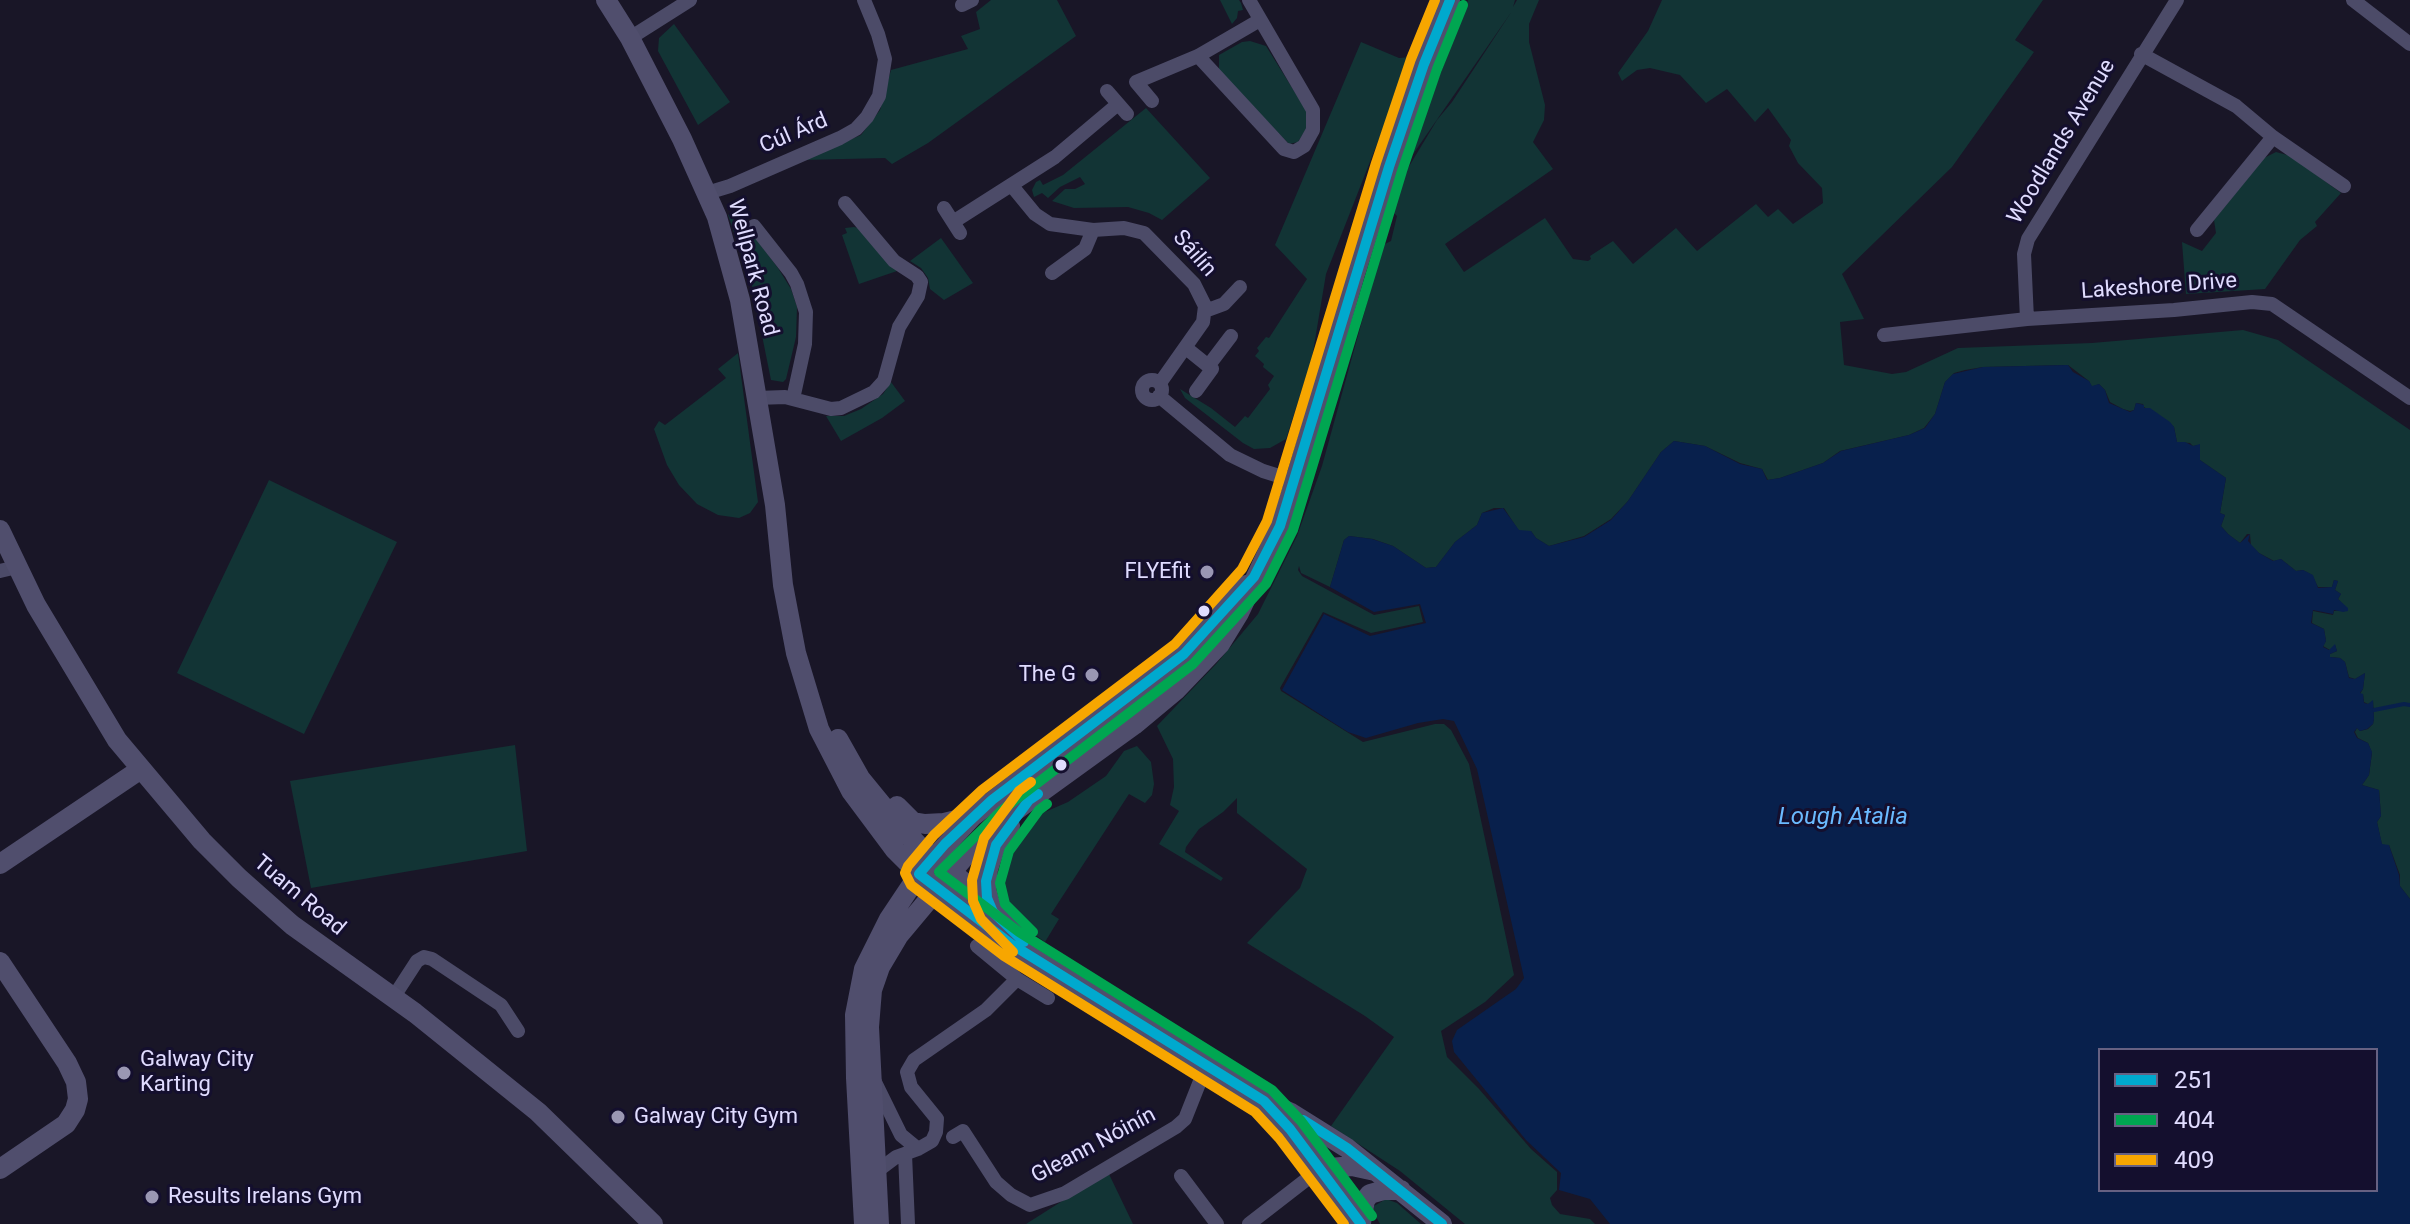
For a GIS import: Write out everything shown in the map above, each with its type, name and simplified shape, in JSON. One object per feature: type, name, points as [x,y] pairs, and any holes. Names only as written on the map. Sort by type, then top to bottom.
[{"type":"main road","name":"Wellpark Road","points":[[606,0],[630,38],[682,139],[717,217],[740,300],[778,523],[807,651],[826,715],[860,778],[896,822],[981,896],[993,912],[1046,963]]},
{"type":"main road","points":[[879,1224],[870,1070],[870,1007],[875,978],[899,935],[951,870],[1004,819],[1134,725],[1176,690],[1220,644],[1239,613],[1280,526],[1386,176],[1424,64],[1450,0]]},
{"type":"main road","name":"Wellpark Road","points":[[778,523],[783,585],[796,653],[819,729],[839,771],[895,850],[919,874],[1011,944],[1046,963]]},
{"type":"main road","name":"Tuam Road","points":[[0,530],[9,569],[117,740],[202,841],[292,925],[393,998],[538,1112],[653,1224]]},
{"type":"main road","points":[[864,1224],[856,1078],[857,998],[864,969],[878,939],[919,874],[973,816],[1184,654],[1254,577]]},
{"type":"main road","points":[[826,715],[874,781],[913,822],[930,825],[973,816]]},
{"type":"main road","points":[[0,864],[141,769]]},
{"type":"main road","points":[[993,912],[986,889],[992,854],[1029,800]]},
{"type":"main road","points":[[0,962],[67,1063],[76,1082],[78,1099],[66,1124],[0,1169]]},
{"type":"main road","points":[[1046,963],[1206,1066],[1328,1135],[1442,1224]]},
{"type":"main road","points":[[1264,1101],[1290,1129],[1361,1224]]},
{"type":"main road","points":[[1320,1169],[1352,1166],[1378,1172]]},
{"type":"main road","points":[[1361,1224],[1365,1200],[1370,1194],[1401,1190]]},
{"type":"street","points":[[630,38],[690,0]]},
{"type":"street","name":"Cúl Árd","points":[[707,193],[840,138],[856,129],[867,117],[879,96],[885,59],[864,0]]},
{"type":"street","points":[[1198,56],[1284,149],[1289,153],[1299,151],[1313,130],[1313,110],[1249,0]]},
{"type":"street","name":"Woodlands Avenue","points":[[2027,319],[2024,254],[2028,239],[2177,0]]},
{"type":"street","points":[[2353,0],[2410,44]]},
{"type":"street","points":[[1152,101],[1136,82],[1198,56],[1260,20]]},
{"type":"street","points":[[2141,54],[2236,106],[2273,137],[2344,186]]},
{"type":"street","points":[[944,208],[957,228],[1123,109],[1107,91]]},
{"type":"street","points":[[2197,230],[2273,137]]},
{"type":"street","name":"Sáilín","points":[[1012,186],[1041,220],[1057,226],[1093,230],[1124,228],[1144,233],[1194,284],[1203,300],[1203,322],[1159,390],[1230,455],[1263,471],[1295,481]]},
{"type":"street","points":[[757,398],[793,399],[836,409],[878,389],[887,374],[899,327],[921,291],[920,279],[894,261],[845,203]]},
{"type":"street","name":"Wellpark Road","points":[[754,226],[791,273],[806,312],[805,344],[793,399]]},
{"type":"street","points":[[1052,273],[1085,249],[1093,230]]},
{"type":"street","name":"Sáilín","points":[[1205,311],[1224,304],[1240,287]]},
{"type":"street","name":"Lakeshore Drive","points":[[1884,335],[2027,319],[2252,302],[2272,304],[2407,390]]},
{"type":"street","points":[[1209,365],[1231,336]]},
{"type":"street","points":[[1186,348],[1209,365],[1212,371],[1196,391]]},
{"type":"street","points":[[977,946],[1017,979],[1048,998]]},
{"type":"street","points":[[393,998],[417,961],[424,957],[432,959],[501,1005],[518,1031]]},
{"type":"street","points":[[876,1172],[890,1161],[932,1141],[936,1132],[937,1119],[911,1087],[907,1072],[914,1060],[986,1010],[1017,979]]},
{"type":"street","name":"Gleann Nóinín","points":[[953,1137],[963,1131],[996,1182],[1030,1205],[1065,1193],[1176,1127],[1185,1119],[1206,1066]]},
{"type":"street","points":[[870,1070],[895,1127],[912,1152],[908,1224]]},
{"type":"street","points":[[1249,1224],[1320,1169]]},
{"type":"street","points":[[1181,1176],[1217,1224]]},
{"type":"green space","points":[[991,0],[1057,0],[1076,36],[928,143],[892,164],[885,158],[803,160],[861,135],[880,110],[891,70],[968,49],[961,36],[980,29],[976,12]]},
{"type":"green space","points":[[1220,0],[1239,0],[1241,3],[1243,10],[1238,11],[1232,24]]},
{"type":"green space","points":[[1468,0],[1515,0],[1513,7],[1517,0],[1539,0],[1529,24],[1529,42],[1545,105],[1544,120],[1533,142],[1553,169],[1445,244],[1464,272],[1545,218],[1573,259],[1588,261],[1590,256],[1613,241],[1633,264],[1676,228],[1697,251],[1756,204],[1768,217],[1778,209],[1793,224],[1823,203],[1822,188],[1798,163],[1789,146],[1791,140],[1768,108],[1755,122],[1727,89],[1706,103],[1680,75],[1650,68],[1637,70],[1622,81],[1618,73],[1648,31],[1662,0],[2043,0],[2015,40],[2034,52],[1952,167],[1842,274],[1864,319],[1840,322],[1844,365],[1892,374],[1906,372],[1958,348],[2092,343],[2243,330],[2278,340],[2410,430],[2410,899],[2400,886],[2400,875],[2389,845],[2382,845],[2377,822],[2381,816],[2379,790],[2362,785],[2369,775],[2372,753],[2368,743],[2358,738],[2355,732],[2357,728],[2360,731],[2368,729],[2374,719],[2373,701],[2368,704],[2364,702],[2363,694],[2360,694],[2365,673],[2355,679],[2349,677],[2345,662],[2330,657],[2337,651],[2335,645],[2330,650],[2323,646],[2326,641],[2324,629],[2312,623],[2313,611],[2333,615],[2334,611],[2348,610],[2338,599],[2341,594],[2335,590],[2338,581],[2334,580],[2332,587],[2318,587],[2312,575],[2303,570],[2296,571],[2281,559],[2274,561],[2259,553],[2251,546],[2250,534],[2240,543],[2228,534],[2221,526],[2225,515],[2220,513],[2226,478],[2200,460],[2200,445],[2177,442],[2174,427],[2143,404],[2136,403],[2134,410],[2130,411],[2123,409],[2110,402],[2099,384],[2092,387],[2068,365],[1965,370],[1954,373],[1945,382],[1935,414],[1924,428],[1909,435],[1840,451],[1823,463],[1780,478],[1768,480],[1762,469],[1740,463],[1705,446],[1674,441],[1661,452],[1628,501],[1611,519],[1584,536],[1549,546],[1531,531],[1519,531],[1504,508],[1494,508],[1482,513],[1477,525],[1455,542],[1436,567],[1426,568],[1393,546],[1349,536],[1344,540],[1330,587],[1301,573],[1299,566],[1298,570],[1302,576],[1374,615],[1419,606],[1423,622],[1371,633],[1323,612],[1280,688],[1363,742],[1435,724],[1444,724],[1451,730],[1469,764],[1514,975],[1485,1002],[1441,1031],[1447,1057],[1531,1149],[1557,1172],[1557,1190],[1550,1198],[1552,1205],[1560,1214],[1590,1219],[1595,1224],[1465,1224],[1400,1171],[1331,1126],[1394,1037],[1247,943],[1300,888],[1307,869],[1237,813],[1237,798],[1199,829],[1185,852],[1223,878],[1221,881],[1159,844],[1179,811],[1170,805],[1174,787],[1173,759],[1157,726],[1258,614],[1297,536],[1322,466],[1383,245],[1391,241],[1397,216],[1392,211],[1402,178],[1437,120],[1512,11],[1407,163]]},
{"type":"green space","points":[[674,24],[730,102],[698,125],[658,51],[659,38]]},
{"type":"green space","points":[[1250,41],[1266,46],[1306,110],[1308,126],[1298,142],[1289,144],[1219,71],[1219,55]]},
{"type":"green space","points":[[1361,42],[1399,58],[1411,57],[1326,274],[1312,358],[1286,439],[1270,448],[1254,449],[1185,398],[1180,389],[1235,427],[1245,416],[1248,418],[1270,389],[1268,385],[1274,376],[1255,356],[1259,351],[1257,348],[1266,337],[1269,338],[1307,279],[1275,245]]},
{"type":"green space","points":[[1146,108],[1210,178],[1162,220],[1128,207],[1074,208],[1052,201],[1065,189],[1075,189],[1085,184],[1080,177],[1060,187],[1048,198],[1042,193],[1034,197],[1032,190],[1036,182],[1040,180],[1043,185],[1063,175]]},
{"type":"green space","points":[[2276,152],[2291,156],[2341,193],[2315,222],[2317,226],[2300,240],[2265,289],[2186,294],[2182,242],[2202,251],[2216,233],[2214,220],[2264,158]]},
{"type":"green space","points":[[733,212],[745,234],[751,232],[778,268],[791,289],[797,307],[796,337],[783,382],[771,380],[752,286],[728,215]]},
{"type":"green space","points":[[854,227],[897,271],[859,284],[842,235],[847,233],[845,228]]},
{"type":"green space","points":[[941,238],[973,283],[944,300],[930,289],[928,278],[921,268],[910,261]]},
{"type":"green space","points":[[738,353],[758,502],[750,513],[739,518],[718,515],[697,504],[679,485],[667,465],[654,429],[659,421],[665,425],[726,378],[718,369]]},
{"type":"green space","points":[[891,382],[905,401],[841,441],[826,416],[844,416],[861,409],[883,394]]},
{"type":"green space","points":[[269,480],[397,542],[304,734],[177,673]]},
{"type":"green space","points":[[515,745],[527,851],[311,888],[290,781]]},
{"type":"green space","points":[[1137,746],[1151,762],[1152,795],[1145,803],[1129,794],[1051,914],[1059,919],[1045,942],[1000,904],[997,878],[1002,858],[1010,841],[1025,825],[1038,815],[1068,802],[1106,776],[1124,751]]},
{"type":"green space","points":[[1108,1172],[1133,1224],[1026,1224]]},
{"type":"green space","points":[[1386,1199],[1397,1203],[1421,1224],[1380,1224],[1374,1206]]},
{"type":"water","name":"Lough Atalia","points":[[2068,365],[2092,386],[2099,384],[2105,390],[2109,403],[2130,412],[2136,403],[2150,408],[2174,427],[2177,442],[2193,446],[2200,444],[2200,460],[2226,478],[2220,513],[2225,515],[2221,526],[2228,534],[2240,543],[2250,534],[2248,541],[2259,553],[2273,561],[2281,559],[2296,571],[2303,570],[2313,575],[2318,588],[2332,587],[2334,580],[2338,581],[2335,590],[2341,594],[2338,599],[2348,611],[2334,610],[2333,614],[2313,610],[2311,623],[2324,629],[2326,641],[2323,647],[2329,650],[2335,644],[2337,651],[2330,657],[2345,662],[2349,678],[2355,679],[2365,673],[2360,693],[2363,694],[2364,703],[2373,700],[2374,719],[2367,729],[2360,731],[2357,728],[2354,732],[2357,738],[2368,743],[2372,752],[2369,775],[2362,785],[2379,790],[2381,816],[2377,822],[2382,844],[2389,845],[2400,886],[2410,899],[2410,1224],[1610,1224],[1590,1199],[1559,1190],[1561,1173],[1526,1140],[1454,1052],[1452,1041],[1457,1030],[1516,989],[1524,978],[1477,769],[1454,721],[1443,719],[1418,723],[1366,738],[1348,732],[1282,690],[1324,614],[1370,636],[1426,623],[1420,604],[1374,612],[1330,587],[1344,540],[1349,536],[1372,539],[1393,546],[1426,568],[1436,567],[1455,542],[1477,525],[1482,513],[1503,508],[1519,530],[1531,531],[1549,546],[1584,537],[1611,520],[1628,501],[1661,452],[1674,441],[1705,446],[1740,464],[1762,469],[1767,480],[1780,478],[1823,463],[1841,451],[1909,435],[1925,428],[1935,414],[1945,382],[1953,374],[1983,367]]},
{"type":"waterway","points":[[2374,710],[2410,705]]},
{"type":"transit line","name":"409","points":[[1344,1224],[1279,1138],[1255,1112],[1004,956],[911,885],[905,873],[934,835],[982,790],[1175,644],[1242,569],[1267,521],[1376,163],[1411,59],[1435,0]]},
{"type":"transit line","name":"251","points":[[1361,1224],[1290,1129],[1264,1101],[1011,944],[919,874],[945,844],[992,800],[1184,654],[1254,577],[1280,526],[1389,167],[1424,64],[1450,0]]},
{"type":"transit line","name":"404","points":[[1372,1216],[1301,1121],[1272,1090],[1019,932],[939,872],[1001,811],[1193,664],[1266,584],[1293,530],[1402,171],[1463,5]]},
{"type":"transit line","name":"409","points":[[1013,952],[981,919],[973,901],[972,880],[984,838],[1019,791],[1031,782]]},
{"type":"transit line","name":"251","points":[[1024,942],[993,912],[987,898],[986,881],[996,845],[1029,800],[1038,794]]},
{"type":"transit line","name":"404","points":[[1033,932],[1005,904],[1000,883],[1009,851],[1039,810],[1047,804]]},
{"type":"transit line","name":"251","points":[[1303,1120],[1347,1148],[1442,1224]]},
{"type":"place","name":"FLYEfit","points":[[1207,572]]},
{"type":"place","name":"The G","points":[[1092,675]]},
{"type":"place","name":"Galway City Karting","points":[[124,1073]]},
{"type":"place","name":"Galway City Gym","points":[[618,1117]]},
{"type":"place","name":"Results Irelans Gym","points":[[152,1197]]}]
